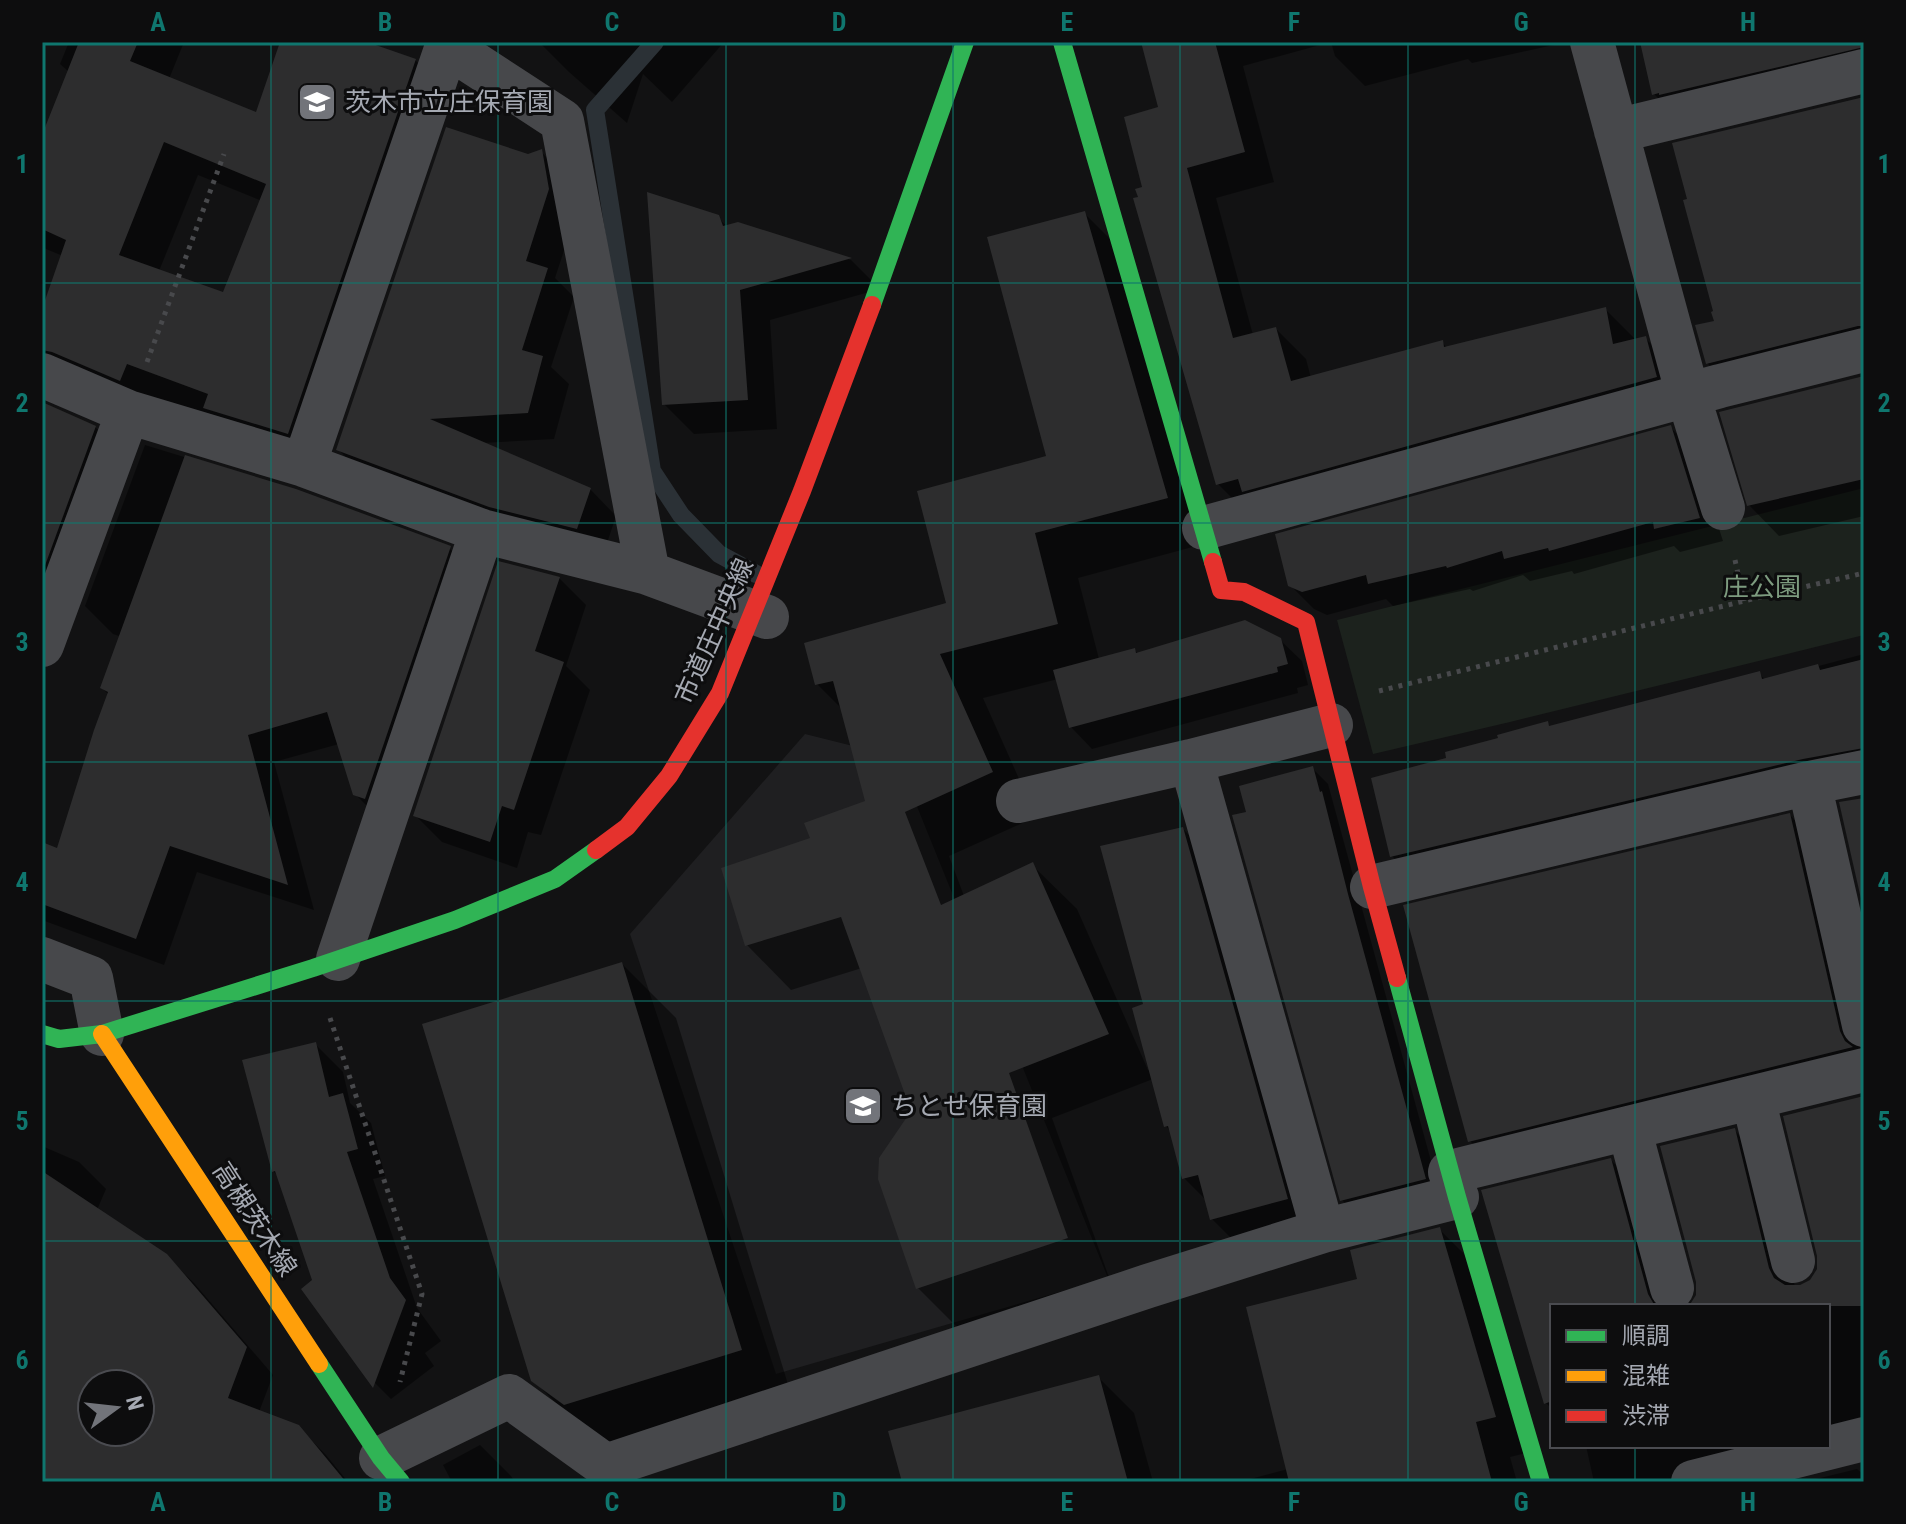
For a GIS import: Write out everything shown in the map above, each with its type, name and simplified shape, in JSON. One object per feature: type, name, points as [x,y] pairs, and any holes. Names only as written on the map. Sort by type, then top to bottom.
[{"type":"street","name":"市道庄中央線","points":[[102,1034],[455,920],[555,879],[627,827],[669,776],[720,693],[760,614],[965,42]]},
{"type":"street","points":[[1062,42],[1221,590],[1244,592],[1306,622],[1372,887],[1453,1185],[1541,1482]]},
{"type":"street","points":[[1592,42],[1688,395],[1723,508]]},
{"type":"street","points":[[304,465],[446,44],[562,121],[648,573]]},
{"type":"street","points":[[1616,131],[1864,71]]},
{"type":"street","points":[[1204,528],[1864,350]]},
{"type":"street","points":[[42,375],[128,412],[304,465],[482,531],[648,573],[760,614]]},
{"type":"street","points":[[42,645],[128,412]]},
{"type":"street","points":[[326,963],[482,531]]},
{"type":"street","points":[[1018,801],[1191,761],[1329,714]]},
{"type":"street","points":[[1191,761],[1323,1231]]},
{"type":"street","points":[[1372,887],[1864,772]]},
{"type":"street","points":[[1809,783],[1864,1025]]},
{"type":"street","points":[[42,959],[91,978],[102,1034],[59,1039],[42,1034]]},
{"type":"street","name":"高槻茨木線","points":[[102,1034],[391,1470]]},
{"type":"street","points":[[391,1470],[509,1396],[606,1466],[1629,1128],[1864,1070]]},
{"type":"street","points":[[1753,1098],[1793,1261]]},
{"type":"street","points":[[1629,1128],[1672,1288]]},
{"type":"street","points":[[1830,1448],[1864,1439]]},
{"type":"street","points":[[1693,1482],[1828,1448]]},
{"type":"path","points":[[128,412],[224,154]]},
{"type":"path","points":[[1329,714],[1744,601],[1864,573]]},
{"type":"path","points":[[326,963],[422,1294],[391,1470]]},
{"type":"shaded area","name":"ちとせ保育園","points":[[805,734],[897,757],[1108,1278],[776,1374],[630,934]]},
{"type":"green space","name":"庄公園","points":[[1864,488],[1864,635],[1373,754],[1337,620]]},
{"type":"building","points":[[79,42],[138,42],[130,61],[256,112],[280,42],[367,42],[416,59],[288,434],[203,408],[208,394],[127,364],[120,381],[42,350],[42,309],[66,240],[42,229],[42,135]],"holes":[[[164,142],[266,184],[223,292],[119,255]]]},
{"type":"building","points":[[1141,42],[1215,42],[1245,152],[1187,168],[1233,338],[1276,327],[1291,381],[1443,340],[1444,347],[1606,307],[1613,344],[1646,336],[1657,377],[1242,492],[1238,479],[1216,485],[1133,198],[1138,197],[1135,189],[1142,187],[1124,117],[1158,107]]},
{"type":"building","points":[[1640,42],[1864,42],[1864,47],[1652,95]]},
{"type":"building","points":[[1864,97],[1864,326],[1706,364],[1695,325],[1714,321],[1713,311],[1683,200],[1687,199],[1672,143]]},
{"type":"building","points":[[446,127],[528,154],[542,149],[549,189],[526,261],[548,268],[522,350],[543,356],[528,413],[430,419],[591,488],[577,529],[489,507],[336,450]]},
{"type":"building","points":[[647,192],[719,215],[723,226],[738,222],[852,258],[740,290],[748,400],[662,405]]},
{"type":"building","points":[[1085,211],[1168,498],[1035,533],[1058,624],[940,654],[993,772],[905,812],[941,905],[1033,862],[1109,1034],[1009,1073],[1068,1238],[916,1289],[878,1179],[879,1158],[911,1111],[841,917],[745,946],[721,868],[810,838],[804,823],[865,801],[833,681],[815,685],[804,643],[946,603],[917,491],[1046,456],[987,237]]},
{"type":"building","points":[[1864,376],[1864,479],[1747,506],[1719,412]]},
{"type":"building","points":[[42,402],[96,426],[43,571],[42,571]]},
{"type":"building","points":[[1671,425],[1700,518],[1654,529],[1653,522],[1549,551],[1548,548],[1504,559],[1502,551],[1447,568],[1368,584],[1366,575],[1302,592],[1288,586],[1275,534]]},
{"type":"building","points":[[185,455],[296,489],[451,546],[365,799],[353,795],[327,712],[248,735],[288,885],[170,846],[136,939],[42,904],[42,842],[57,848],[108,692],[100,688]]},
{"type":"building","points":[[498,561],[560,577],[535,651],[564,662],[514,810],[502,806],[490,842],[413,816]]},
{"type":"building","points":[[1245,620],[1281,638],[1288,664],[1277,667],[1278,672],[1069,728],[1053,670],[1135,648],[1136,653]]},
{"type":"building","points":[[1864,659],[1864,748],[1803,759],[1390,857],[1371,778],[1446,758],[1445,752],[1548,721],[1549,726],[1760,671],[1762,679],[1818,664],[1820,670]]},
{"type":"building","points":[[1313,766],[1426,1179],[1340,1201],[1232,815],[1246,812],[1239,786]]},
{"type":"building","points":[[1864,798],[1864,912],[1839,802]]},
{"type":"building","points":[[1790,813],[1840,1031],[1845,1041],[1853,1047],[1468,1142],[1403,905]]},
{"type":"building","points":[[1183,827],[1288,1199],[1210,1220],[1198,1175],[1182,1179],[1168,1126],[1164,1127],[1132,1008],[1143,1004],[1100,846]]},
{"type":"building","points":[[622,962],[742,1350],[564,1405],[531,1381],[422,1024]]},
{"type":"building","points":[[316,1042],[329,1097],[343,1093],[358,1149],[347,1152],[390,1278],[406,1300],[373,1388],[301,1289],[312,1280],[275,1171],[272,1172],[242,1060]]},
{"type":"building","points":[[1864,1096],[1864,1306],[1690,1304],[1696,1295],[1696,1282],[1660,1146],[1735,1128],[1774,1278],[1785,1285],[1800,1285],[1810,1280],[1817,1269],[1817,1256],[1783,1116]]},
{"type":"building","points":[[1611,1158],[1648,1294],[1654,1304],[1550,1304],[1550,1402],[1544,1404],[1481,1190]]},
{"type":"building","points":[[42,1171],[167,1254],[247,1347],[228,1398],[299,1425],[346,1482],[42,1482]]},
{"type":"building","points":[[1440,1227],[1496,1417],[1476,1422],[1492,1482],[1289,1482],[1246,1307],[1357,1279],[1350,1250]]},
{"type":"building","points":[[1099,1375],[1128,1482],[902,1482],[888,1431]]},
{"type":"waterway","points":[[655,42],[595,110],[652,471],[681,515],[719,554],[756,574]]},
{"type":"traffic: fast","points":[[872,305],[965,42]]},
{"type":"traffic: fast","points":[[1062,42],[1213,562]]},
{"type":"traffic: fast","points":[[42,1034],[59,1039],[102,1034],[313,968],[455,920],[555,879],[596,850]]},
{"type":"traffic: fast","points":[[1397,978],[1457,1197],[1541,1482]]},
{"type":"traffic: fast","points":[[319,1364],[381,1458],[401,1482]]},
{"type":"traffic: slow","points":[[102,1034],[319,1364]]},
{"type":"traffic: jam","points":[[596,850],[627,827],[669,776],[720,693],[802,491],[872,305]]},
{"type":"traffic: jam","points":[[1213,562],[1221,590],[1244,592],[1306,622],[1397,978]]},
{"type":"place","name":"茨木市立庄保育園","points":[[317,102]]},
{"type":"place","name":"ちとせ保育園","points":[[863,1106]]}]
